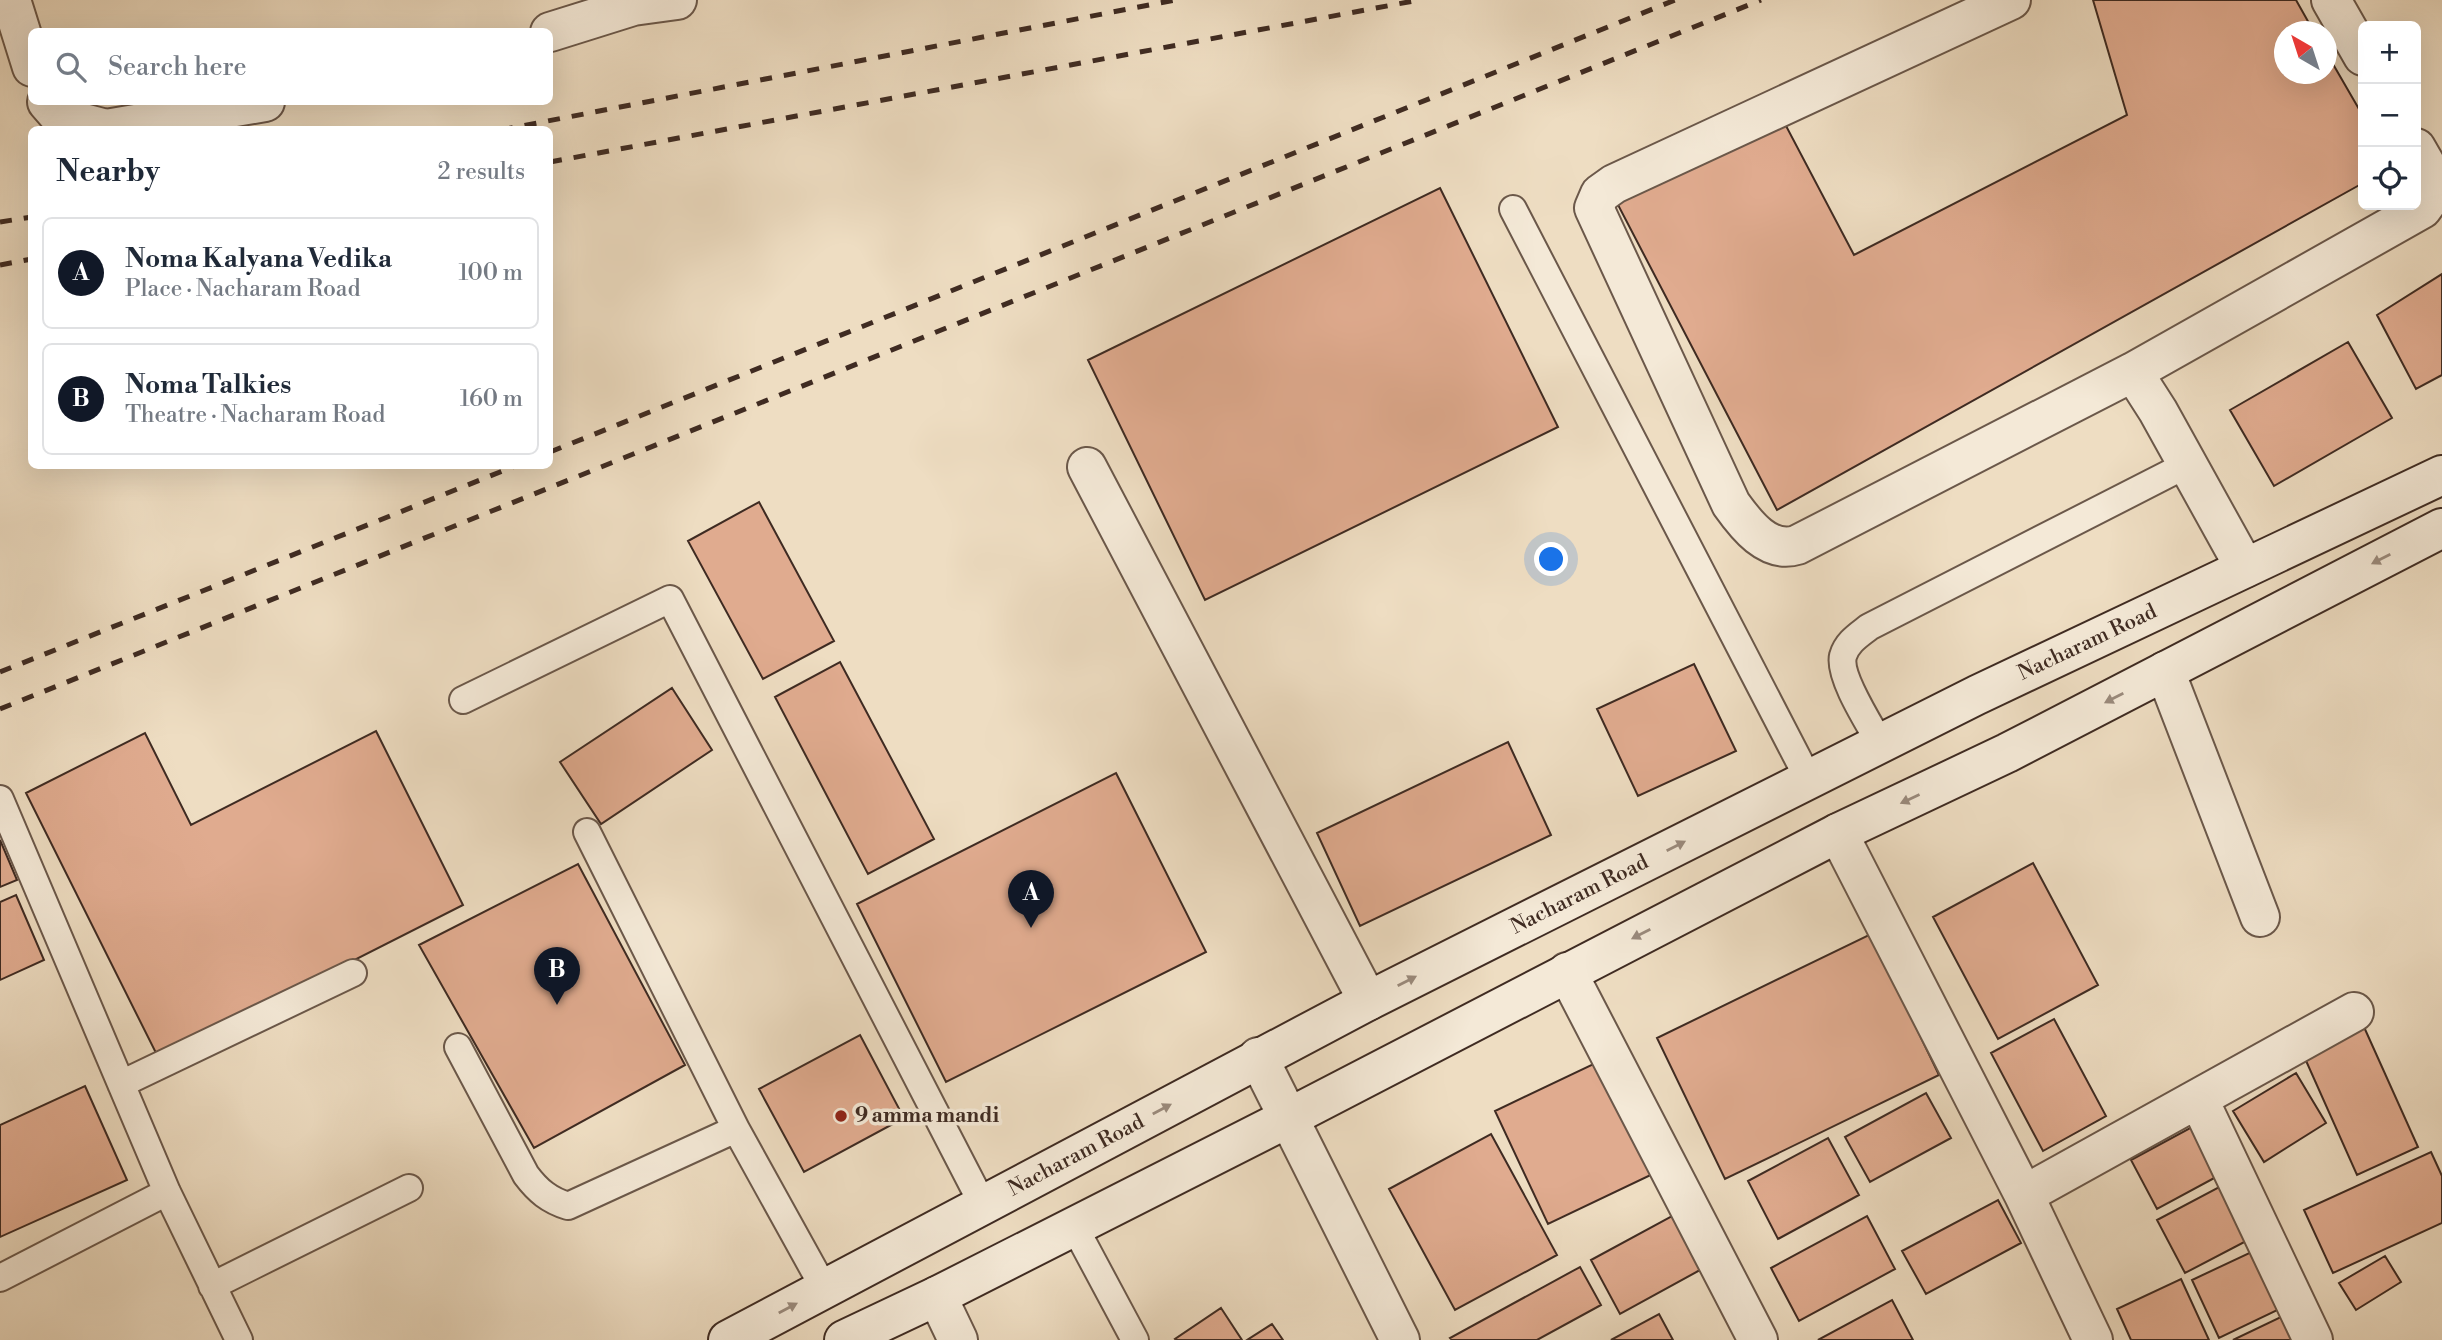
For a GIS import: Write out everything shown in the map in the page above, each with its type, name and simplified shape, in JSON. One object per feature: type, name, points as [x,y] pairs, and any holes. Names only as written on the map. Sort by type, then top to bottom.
[{"type":"street","points":[[10,0],[28,55]]},
{"type":"street","points":[[553,31],[633,6],[677,0]]},
{"type":"street","points":[[2011,0],[1614,184],[1600,194],[1594,208],[1731,504],[1748,528],[1769,542],[1786,548],[2133,372],[2420,210]]},
{"type":"street","points":[[2331,0],[2358,47]]},
{"type":"street","points":[[50,105],[60,117],[92,126]]},
{"type":"street","points":[[129,126],[248,105]]},
{"type":"street","points":[[2421,157],[2431,174],[2433,194],[2421,210]]},
{"type":"street","points":[[2133,372],[2158,411],[2186,465],[2252,565],[2286,609]]},
{"type":"street","points":[[1087,467],[1368,1001]]},
{"type":"street","name":"Nacharam Road","points":[[728,1340],[1368,1001],[1880,743],[2442,475]]},
{"type":"street","points":[[844,1340],[937,1296],[1290,1117],[1838,833],[2007,753],[2442,528]]},
{"type":"street","points":[[2165,671],[2260,917]]},
{"type":"street","points":[[1838,833],[2024,1195],[2093,1340]]},
{"type":"street","points":[[1567,972],[1758,1340]]},
{"type":"street","points":[[2024,1195],[2354,1012]]},
{"type":"street","points":[[1258,1057],[1400,1340]]},
{"type":"street","points":[[2199,1100],[2314,1340]]},
{"type":"street","points":[[937,1296],[958,1340]]},
{"type":"lane","points":[[1513,209],[1809,780]]},
{"type":"lane","points":[[1880,743],[1844,674],[1843,658],[1851,641],[1869,627],[2186,465]]},
{"type":"lane","points":[[463,699],[670,599],[983,1205]]},
{"type":"lane","points":[[0,799],[167,1192],[239,1340]]},
{"type":"lane","points":[[587,832],[736,1129],[824,1288]]},
{"type":"lane","points":[[121,1084],[353,973]]},
{"type":"lane","points":[[458,1047],[526,1175],[537,1190],[554,1202],[568,1206],[736,1129]]},
{"type":"lane","points":[[212,1286],[409,1188]]},
{"type":"lane","points":[[0,1278],[167,1192]]},
{"type":"lane","points":[[1073,1226],[1135,1340]]},
{"type":"building","points":[[2093,0],[2296,0],[2308,21],[2274,21],[2274,84],[2337,84],[2337,71],[2358,107],[2358,186],[1777,510],[1616,201],[1784,122],[1854,255],[2127,115]]},
{"type":"building","points":[[1440,188],[1558,427],[1205,600],[1088,360]]},
{"type":"building","points":[[2442,274],[2442,375],[2416,389],[2377,315]]},
{"type":"building","points":[[2348,342],[2392,418],[2274,486],[2230,410]]},
{"type":"building","points":[[759,502],[834,641],[763,679],[688,541]]},
{"type":"building","points":[[840,662],[934,839],[868,874],[775,697]]},
{"type":"building","points":[[1694,664],[1736,751],[1638,796],[1597,709]]},
{"type":"building","points":[[672,688],[712,750],[601,824],[560,762]]},
{"type":"building","points":[[376,731],[463,905],[159,1059],[26,793],[145,733],[191,825]]},
{"type":"building","points":[[1508,742],[1551,835],[1360,926],[1317,833]]},
{"type":"building","points":[[1116,773],[1206,952],[946,1082],[857,904]]},
{"type":"building","points":[[0,840],[17,880],[0,887]]},
{"type":"building","points":[[2033,863],[2098,985],[1998,1039],[1933,917]]},
{"type":"building","points":[[578,864],[685,1065],[534,1148],[419,945]]},
{"type":"building","points":[[16,895],[44,960],[0,980],[0,902]]},
{"type":"building","points":[[1871,934],[1939,1075],[1725,1179],[1657,1038]]},
{"type":"building","points":[[2054,1019],[2106,1116],[2043,1151],[1991,1053]]},
{"type":"building","points":[[2364,1027],[2418,1147],[2357,1175],[2303,1054]]},
{"type":"building","points":[[860,1035],[904,1118],[804,1172],[759,1089]]},
{"type":"building","points":[[1604,1059],[1657,1172],[1548,1224],[1495,1111]]},
{"type":"building","points":[[2296,1073],[2326,1123],[2264,1162],[2233,1111]]},
{"type":"building","points":[[85,1086],[127,1180],[0,1237],[0,1125]]},
{"type":"building","points":[[1926,1093],[1951,1138],[1870,1182],[1845,1137]]},
{"type":"building","points":[[2192,1127],[2218,1176],[2157,1209],[2131,1160]]},
{"type":"building","points":[[1491,1134],[1557,1255],[1455,1310],[1389,1189]]},
{"type":"building","points":[[1828,1138],[1859,1195],[1778,1239],[1748,1181]]},
{"type":"building","points":[[2431,1152],[2442,1176],[2442,1223],[2333,1273],[2304,1210]]},
{"type":"building","points":[[2223,1185],[2252,1238],[2185,1273],[2157,1220]]},
{"type":"building","points":[[1998,1200],[2021,1243],[1926,1294],[1902,1251]]},
{"type":"building","points":[[1672,1216],[1700,1270],[1620,1314],[1591,1260]]},
{"type":"building","points":[[1867,1216],[1895,1269],[1799,1321],[1771,1268]]},
{"type":"building","points":[[2260,1248],[2288,1305],[2219,1338],[2192,1280]]},
{"type":"building","points":[[2385,1256],[2401,1282],[2356,1310],[2339,1283]]},
{"type":"building","points":[[1580,1267],[1601,1305],[1537,1340],[1450,1338]]},
{"type":"building","points":[[2181,1279],[2209,1340],[2131,1340],[2117,1309]]},
{"type":"building","points":[[1892,1300],[1913,1340],[1818,1340]]},
{"type":"building","points":[[1221,1308],[1242,1340],[1175,1339]]},
{"type":"building","points":[[1659,1314],[1673,1340],[1611,1340]]},
{"type":"building","points":[[2285,1315],[2297,1340],[2233,1340]]},
{"type":"building","points":[[1272,1324],[1283,1340],[1247,1340]]},
{"type":"railway","points":[[522,126],[1175,0]]},
{"type":"railway","points":[[553,161],[1419,0]]},
{"type":"railway","points":[[553,451],[1675,0]]},
{"type":"railway","points":[[0,709],[1761,0]]},
{"type":"railway","points":[[0,222],[28,218]]},
{"type":"railway","points":[[0,265],[28,260]]},
{"type":"railway","points":[[0,672],[508,469]]},
{"type":"place","name":"Noma Kalyana Vedika","points":[[1031,928]]},
{"type":"place","name":"Noma Talkies","points":[[557,1005]]},
{"type":"place","name":"9 amma mandi","points":[[841,1116]]}]
